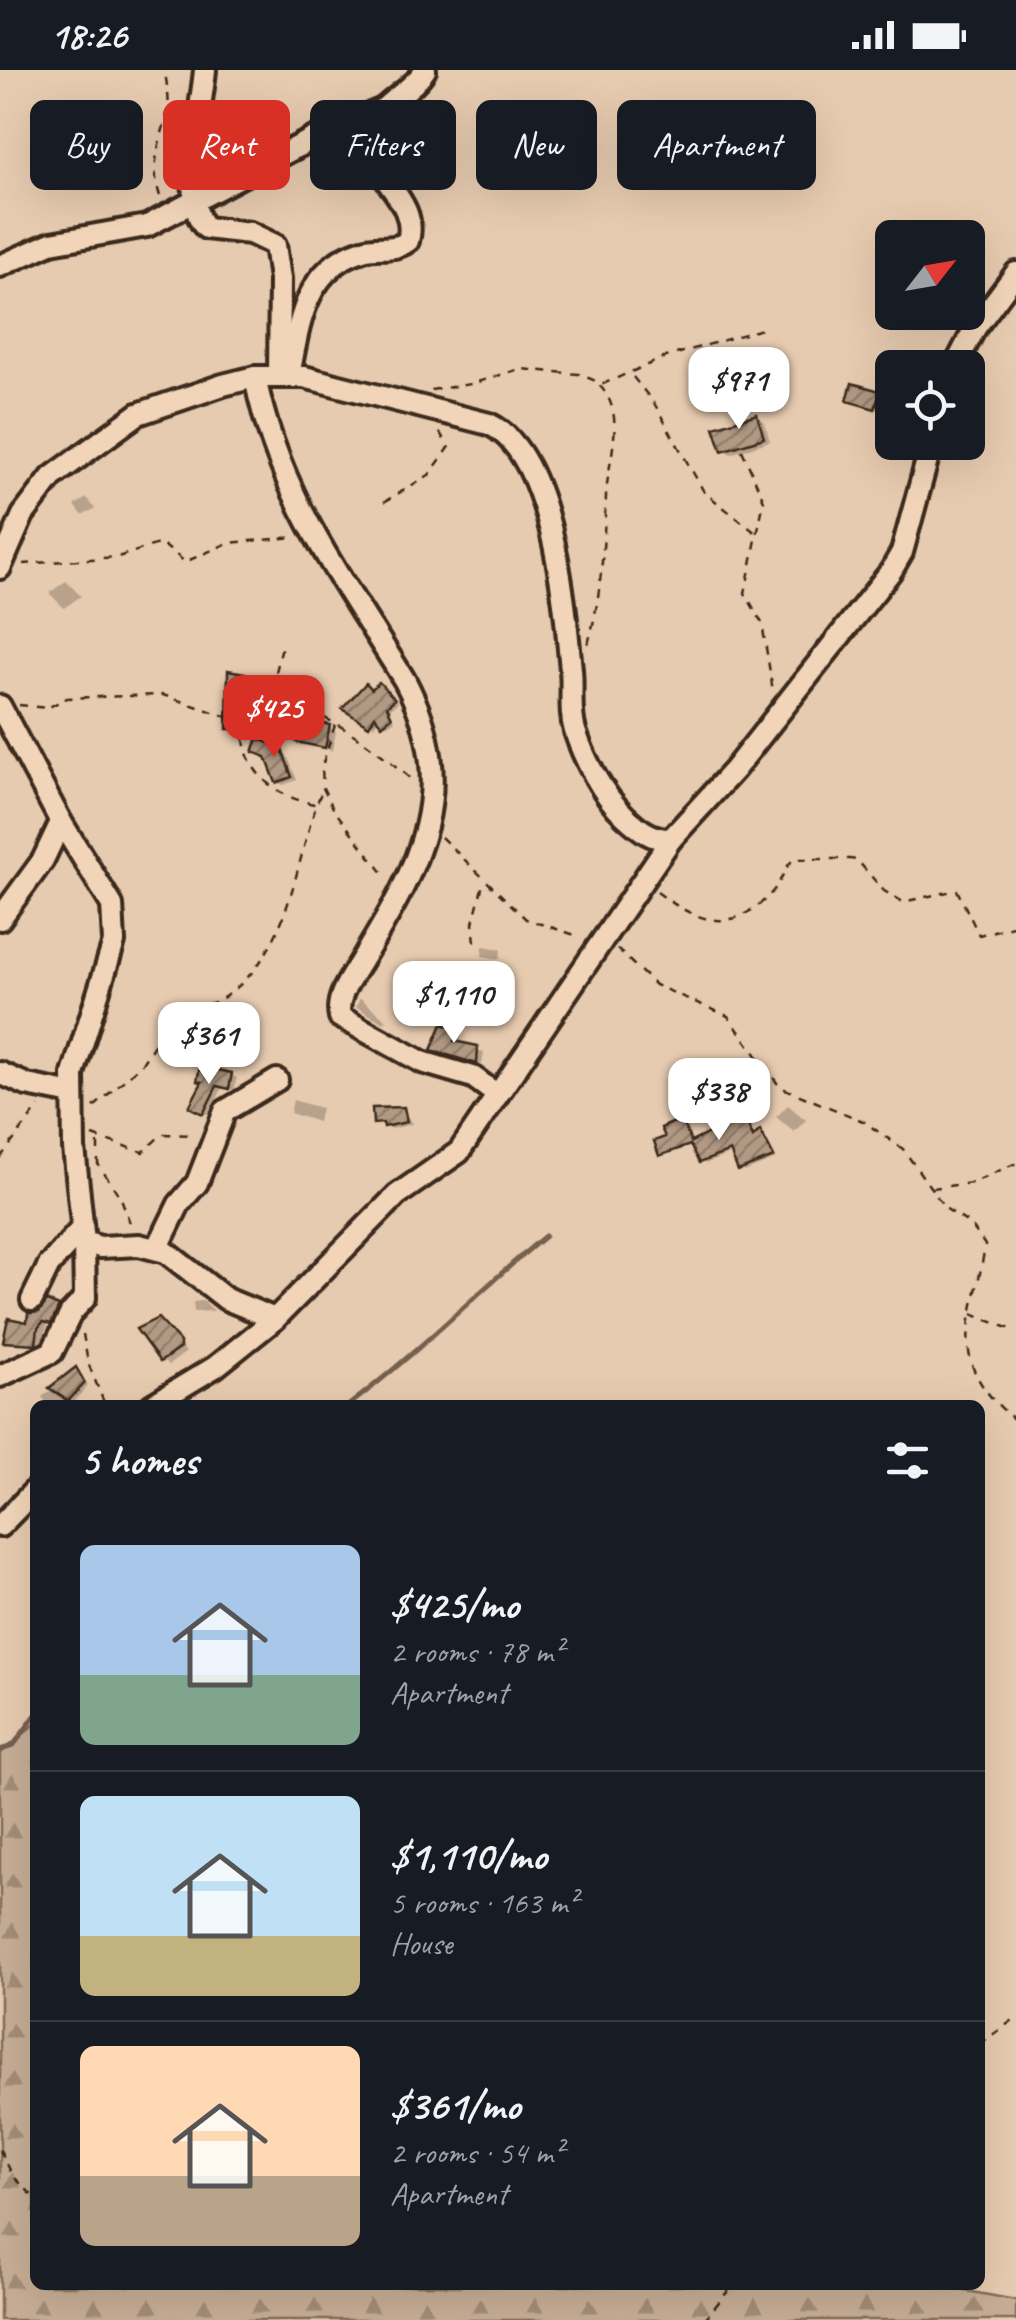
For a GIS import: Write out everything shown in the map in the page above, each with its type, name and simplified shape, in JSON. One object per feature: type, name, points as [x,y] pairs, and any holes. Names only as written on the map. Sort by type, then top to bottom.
[{"type":"street","points":[[205,70],[194,203],[206,228],[250,234],[275,245],[284,375]]},
{"type":"street","points":[[394,100],[416,84],[426,70]]},
{"type":"street","points":[[0,266],[51,242],[122,233],[170,216],[310,140]]},
{"type":"street","points":[[284,375],[304,302],[319,280],[355,253],[396,248],[408,241],[405,209],[393,190]]},
{"type":"street","points":[[963,350],[975,328],[1016,274]]},
{"type":"street","points":[[1,566],[39,491],[112,430],[164,403],[255,377],[284,375],[421,401],[500,430],[521,455],[548,519],[571,672],[571,708],[579,741],[612,804],[649,836],[671,839]]},
{"type":"street","points":[[255,377],[280,470],[418,705],[432,756],[429,826],[399,894],[346,986],[338,1006],[340,1016],[422,1062],[473,1077],[496,1094]]},
{"type":"street","points":[[161,1400],[215,1368],[275,1320],[397,1195],[459,1152],[671,839],[694,818],[776,718],[902,552],[927,460]]},
{"type":"street","points":[[0,1376],[52,1352],[72,1313],[85,1298],[76,1064],[114,942],[116,920],[112,905],[61,822],[7,705]]},
{"type":"street","points":[[0,919],[30,881],[61,822]]},
{"type":"street","points":[[0,1072],[76,1103]]},
{"type":"street","points":[[148,1247],[197,1182],[212,1136],[234,1103],[276,1080]]},
{"type":"street","points":[[83,1235],[100,1247],[148,1247],[180,1260],[226,1299],[275,1320]]},
{"type":"street","points":[[32,1300],[49,1265],[83,1235]]},
{"type":"street","points":[[0,1526],[30,1495]]},
{"type":"path","points":[[165,70],[168,108],[155,148],[154,169],[170,216]]},
{"type":"path","points":[[597,384],[632,376],[666,357],[762,329]]},
{"type":"path","points":[[384,502],[430,475],[447,456],[446,442],[421,401],[520,370],[579,374],[597,384],[612,408],[613,460],[606,492],[602,589],[584,659]]},
{"type":"path","points":[[632,376],[654,403],[704,492],[756,534]]},
{"type":"path","points":[[742,450],[764,501],[744,593],[762,623],[768,646],[776,718]]},
{"type":"path","points":[[1,566],[118,557],[161,543],[185,562],[228,544],[318,537]]},
{"type":"path","points":[[269,704],[282,646]]},
{"type":"path","points":[[7,705],[47,708],[68,698],[164,695],[244,720]]},
{"type":"path","points":[[315,804],[293,800],[266,784],[247,749],[244,720],[256,706],[269,704],[335,724],[433,799]]},
{"type":"path","points":[[335,724],[322,766],[323,788],[334,810],[399,894]]},
{"type":"path","points":[[148,1247],[122,1198],[98,1164],[98,1142],[76,1103],[127,1081],[158,1044],[177,1010],[212,1004],[242,982],[287,914],[315,804],[323,788]]},
{"type":"path","points":[[429,826],[526,919],[572,938],[604,938],[654,984],[728,1016],[780,1087],[886,1135],[903,1149],[945,1208],[972,1225],[985,1244],[970,1314],[970,1366],[1016,1420]]},
{"type":"path","points":[[644,882],[696,918],[717,923],[760,903],[794,858],[857,860],[884,892],[903,902],[957,890],[980,936],[1016,925]]},
{"type":"path","points":[[475,942],[474,923],[484,892],[484,878]]},
{"type":"path","points":[[0,1158],[51,1090]]},
{"type":"path","points":[[98,1142],[143,1152],[162,1134],[212,1136]]},
{"type":"path","points":[[931,1188],[972,1184],[1016,1163]]},
{"type":"path","points":[[970,1314],[1016,1331]]},
{"type":"path","points":[[83,1334],[88,1363],[103,1400]]},
{"type":"path","points":[[985,2040],[1016,2018]]},
{"type":"path","points":[[0,2150],[13,2176],[30,2193]]},
{"type":"path","points":[[704,2320],[729,2290]]},
{"type":"green space","points":[[30,1728],[30,2290],[961,2290],[1016,2300],[1016,2320],[0,2320],[0,1754]]},
{"type":"building","points":[[852,383],[875,390],[875,409],[847,401]]},
{"type":"building","points":[[757,414],[764,438],[722,451],[714,427]]},
{"type":"building","points":[[228,670],[245,673],[234,729],[227,729]]},
{"type":"building","points":[[379,682],[395,699],[387,706],[392,717],[382,725],[375,716],[369,726],[342,709],[366,683],[372,689]]},
{"type":"building","points":[[302,719],[330,725],[325,748],[296,742]]},
{"type":"building","points":[[258,738],[282,749],[292,777],[276,783],[266,757],[253,752]]},
{"type":"building","points":[[442,1024],[457,1028],[454,1041],[478,1046],[477,1064],[431,1050]]},
{"type":"building","points":[[200,1066],[232,1073],[229,1089],[217,1086],[203,1114],[189,1107],[202,1082],[197,1081]]},
{"type":"building","points":[[404,1107],[407,1122],[384,1127],[383,1123],[373,1124],[372,1108]]},
{"type":"building","points":[[744,1115],[753,1137],[760,1130],[774,1157],[738,1171],[730,1151],[699,1163],[690,1145],[659,1156],[654,1141],[665,1137],[661,1128],[681,1119],[691,1142]]},
{"type":"building","points":[[47,1301],[59,1306],[51,1324],[43,1322],[38,1328],[36,1344],[3,1342],[8,1318],[27,1322],[28,1313],[39,1312]]},
{"type":"building","points":[[158,1318],[180,1342],[180,1348],[160,1362],[136,1329]]},
{"type":"building","points":[[76,1367],[85,1383],[69,1400],[49,1388]]},
{"type":"waterway","points":[[355,1400],[545,1236]]},
{"type":"waterway","points":[[0,1750],[13,1746],[30,1723]]}]
